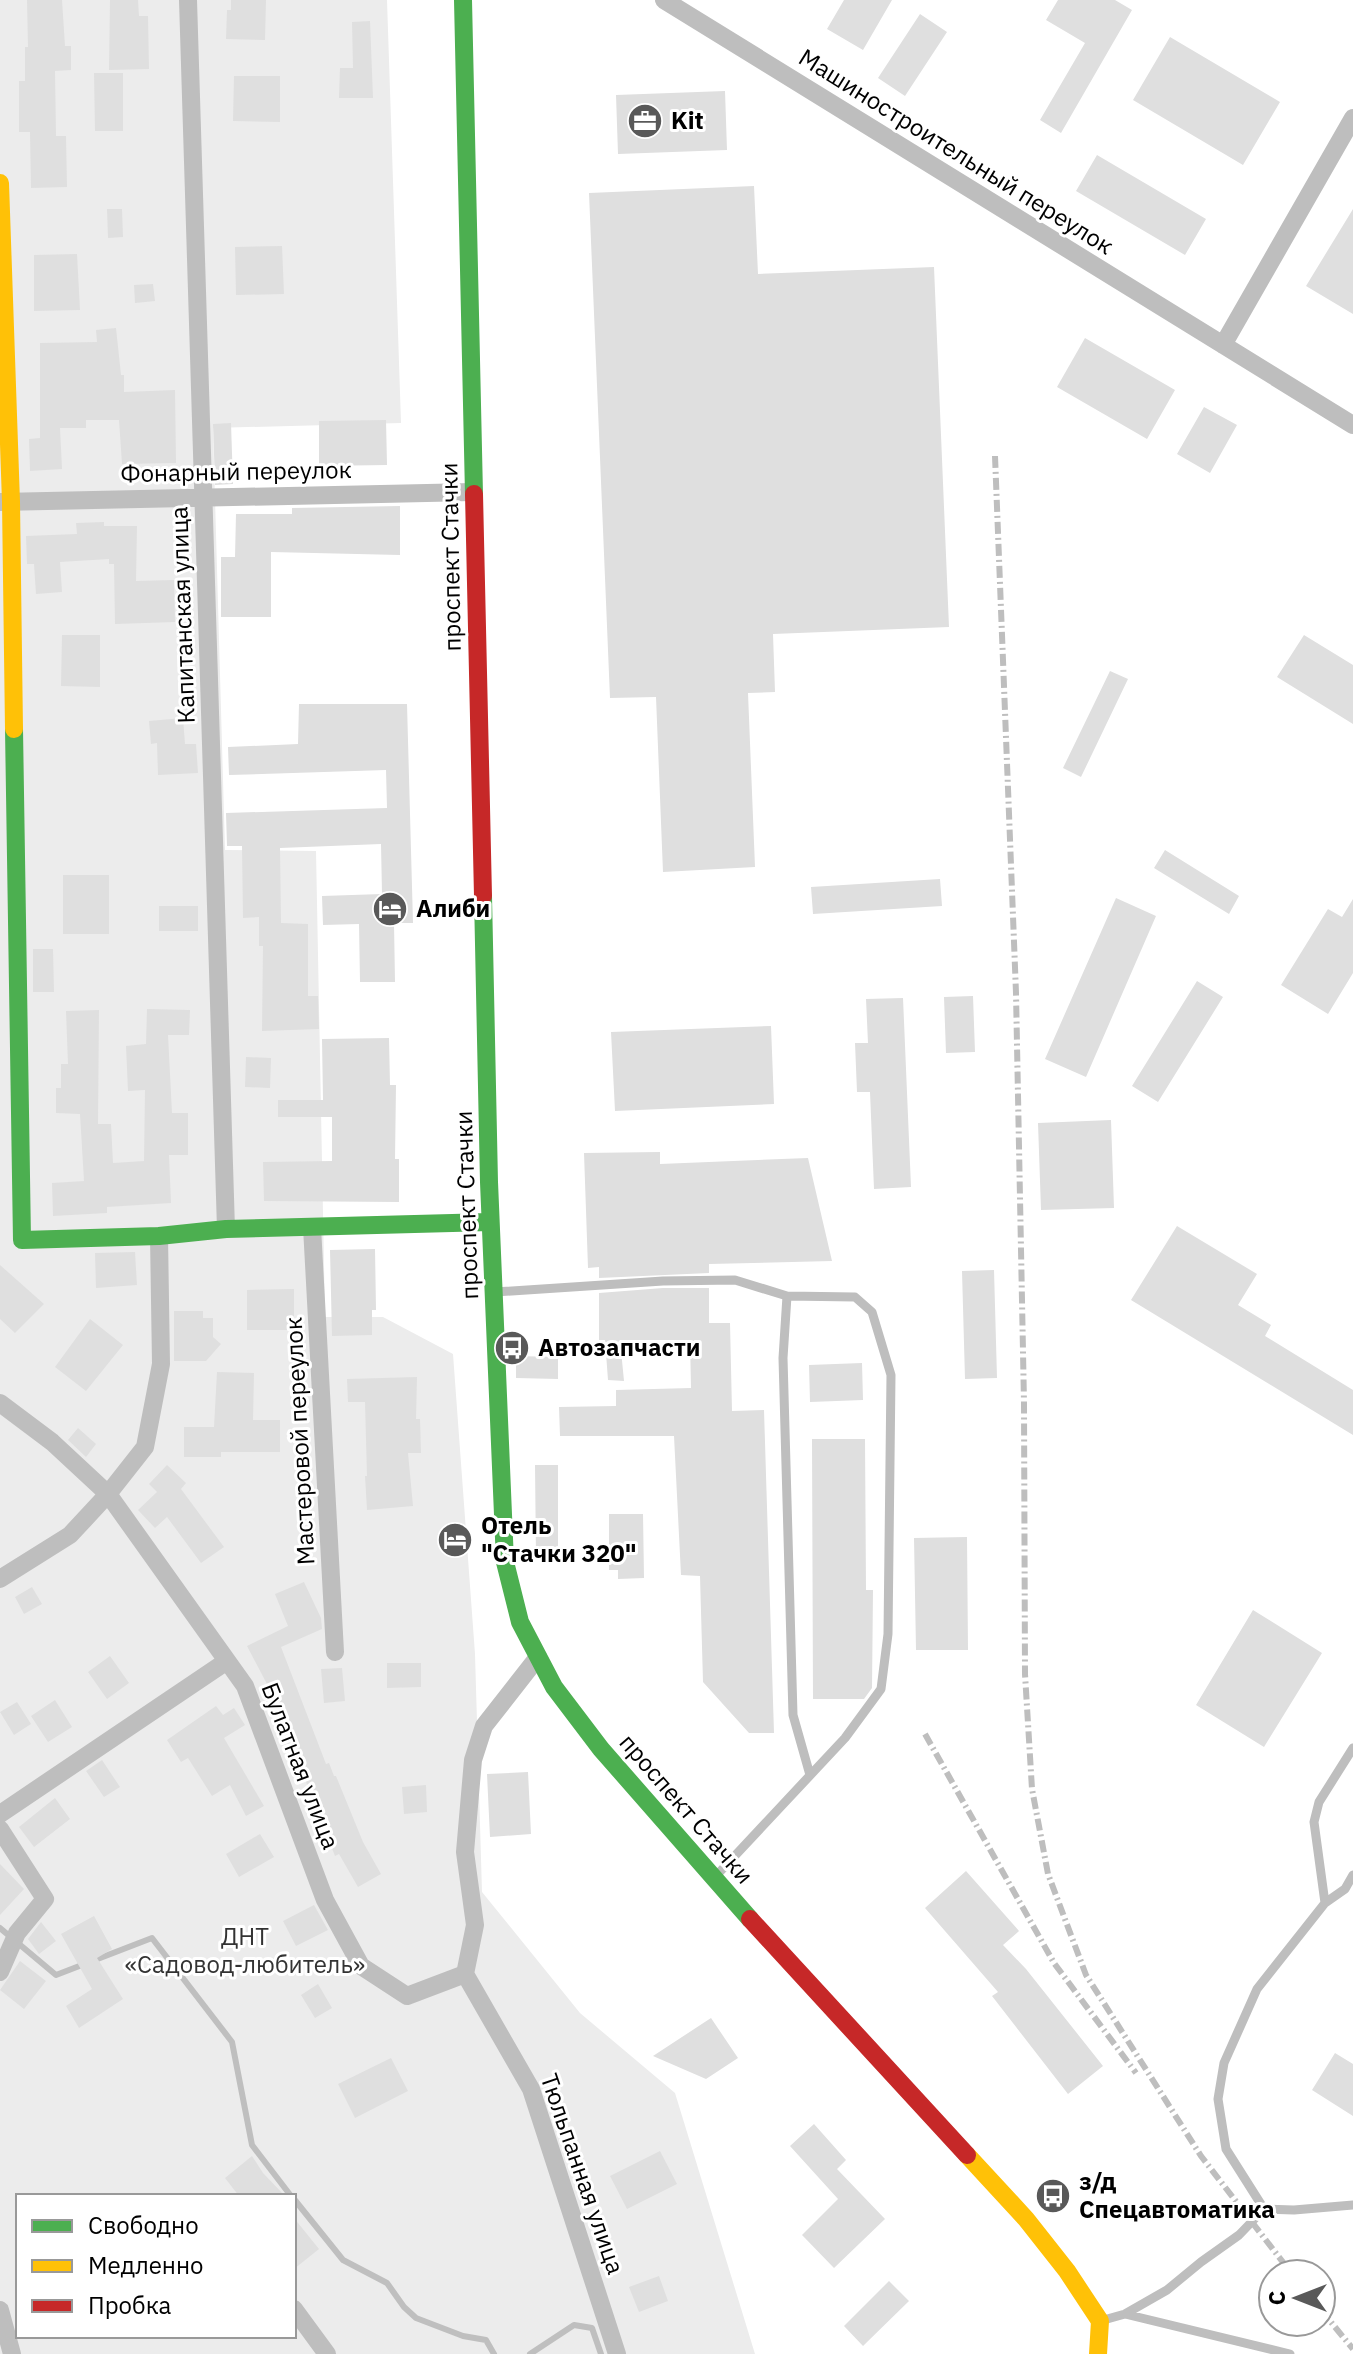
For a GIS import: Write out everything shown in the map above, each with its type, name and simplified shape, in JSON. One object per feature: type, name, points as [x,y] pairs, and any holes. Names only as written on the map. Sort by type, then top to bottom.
[{"type":"street","name":"Капитанская улица","points":[[188,0],[226,1229]]},
{"type":"street","name":"проспект Стачки","points":[[463,0],[490,1222],[505,1562],[520,1622],[554,1687],[601,1749],[713,1879],[1026,2219],[1067,2271],[1100,2321]]},
{"type":"street","name":"Машиностроительный переулок","points":[[664,0],[1353,425]]},
{"type":"street","points":[[1223,345],[1353,118]]},
{"type":"street","points":[[0,183],[22,1240],[159,1236],[226,1229],[490,1222]]},
{"type":"street","name":"Фонарный переулок","points":[[5,502],[473,492]]},
{"type":"street","name":"Мастеровой переулок","points":[[312,1227],[335,1652]]},
{"type":"street","points":[[0,1579],[70,1535],[145,1447],[161,1364],[159,1236]]},
{"type":"street","name":"Булатная улица","points":[[0,1403],[52,1442],[108,1494],[245,1686],[325,1900],[361,1966],[407,1996],[465,1974]]},
{"type":"street","points":[[465,1974],[475,1925],[465,1852],[473,1760],[484,1726],[538,1657]]},
{"type":"street","points":[[0,1814],[227,1661]]},
{"type":"street","points":[[0,1829],[45,1899],[17,1933],[0,1972]]},
{"type":"street","name":"Тюльпанная улица","points":[[465,1974],[531,2089],[617,2354]]},
{"type":"street","points":[[0,2310],[12,2354]]},
{"type":"street","points":[[296,2312],[327,2354]]},
{"type":"street","points":[[1098,2354],[1100,2321]]},
{"type":"lane","points":[[493,1292],[663,1281],[735,1280],[787,1296],[855,1297],[872,1312],[891,1375],[888,1634],[881,1689],[845,1738],[713,1879]]},
{"type":"lane","points":[[787,1296],[783,1358],[793,1715],[810,1775]]},
{"type":"lane","points":[[1325,1903],[1314,1822],[1319,1802],[1353,1748]]},
{"type":"lane","points":[[1264,2209],[1226,2149],[1218,2099],[1224,2063],[1257,1989],[1325,1903],[1345,1889],[1353,1875]]},
{"type":"lane","points":[[1100,2321],[1125,2314],[1167,2290],[1239,2235],[1264,2209],[1353,2205]]},
{"type":"lane","points":[[1125,2314],[1290,2354]]},
{"type":"green space","name":"ДНТ «Садовод-любитель»","points":[[0,0],[387,0],[401,423],[213,428],[225,850],[316,851],[325,1317],[383,1317],[453,1354],[475,1654],[482,1892],[580,2013],[675,2093],[755,2354],[0,2354]]},
{"type":"building","points":[[27,0],[62,0],[65,46],[71,46],[71,70],[55,71],[56,136],[66,136],[67,187],[31,188],[30,132],[19,132],[19,81],[25,81],[25,47],[28,47]]},
{"type":"building","points":[[110,0],[138,0],[139,16],[148,16],[149,69],[109,70]]},
{"type":"building","points":[[231,0],[266,0],[265,40],[226,39],[227,10],[231,10]]},
{"type":"building","points":[[844,0],[892,0],[863,50],[827,29]]},
{"type":"building","points":[[1058,0],[1115,0],[1132,10],[1061,133],[1040,120],[1085,43],[1046,20]]},
{"type":"building","points":[[920,14],[947,32],[905,96],[878,78]]},
{"type":"building","points":[[370,21],[373,98],[339,98],[340,68],[353,68],[352,22]]},
{"type":"building","points":[[1170,37],[1280,102],[1243,165],[1133,100]]},
{"type":"building","points":[[94,73],[123,73],[123,131],[95,131]]},
{"type":"building","points":[[234,76],[280,76],[280,122],[233,121]]},
{"type":"building","points":[[725,91],[727,150],[618,154],[616,95]]},
{"type":"building","points":[[1097,155],[1206,219],[1185,255],[1076,191]]},
{"type":"building","points":[[754,186],[758,274],[934,267],[949,627],[773,634],[775,692],[748,693],[755,867],[663,872],[656,697],[610,698],[589,193]]},
{"type":"building","points":[[107,209],[122,209],[123,237],[108,238]]},
{"type":"building","points":[[1353,209],[1353,314],[1306,286]]},
{"type":"building","points":[[282,246],[284,294],[236,295],[235,247]]},
{"type":"building","points":[[77,254],[80,310],[34,311],[34,255]]},
{"type":"building","points":[[153,284],[155,301],[135,303],[134,285]]},
{"type":"building","points":[[116,328],[124,392],[175,390],[176,463],[122,464],[119,420],[86,420],[86,428],[60,428],[62,469],[30,471],[29,439],[40,438],[40,343],[97,342],[96,330]]},
{"type":"building","points":[[1085,338],[1175,390],[1147,439],[1057,387]]},
{"type":"building","points":[[1204,407],[1237,425],[1210,473],[1177,454]]},
{"type":"building","points":[[386,420],[387,465],[319,466],[319,421]]},
{"type":"building","points":[[231,423],[233,484],[215,485],[213,424]]},
{"type":"building","points":[[400,506],[400,555],[271,552],[271,617],[221,617],[221,557],[235,557],[236,514],[292,514],[292,508]]},
{"type":"building","points":[[104,522],[104,526],[137,526],[136,581],[174,580],[175,622],[115,624],[114,564],[109,564],[109,559],[60,562],[62,592],[36,594],[34,564],[27,564],[26,536],[77,534],[76,523]]},
{"type":"building","points":[[62,635],[100,635],[100,687],[61,686]]},
{"type":"building","points":[[1304,635],[1353,665],[1353,724],[1277,677]]},
{"type":"building","points":[[1110,671],[1128,679],[1081,777],[1063,768]]},
{"type":"building","points":[[299,704],[407,704],[413,923],[394,923],[395,982],[360,982],[359,924],[323,925],[322,896],[382,894],[381,844],[280,848],[281,923],[308,924],[308,996],[318,996],[319,1029],[262,1031],[263,946],[259,946],[259,917],[243,918],[242,846],[227,846],[226,813],[387,808],[386,770],[229,775],[228,747],[298,744]]},
{"type":"building","points":[[183,718],[185,744],[196,744],[198,773],[158,775],[157,743],[151,744],[149,721]]},
{"type":"building","points":[[1165,850],[1239,896],[1229,914],[1154,868]]},
{"type":"building","points":[[63,875],[109,875],[109,934],[63,934]]},
{"type":"building","points":[[940,879],[942,906],[813,914],[811,887]]},
{"type":"building","points":[[1116,898],[1156,916],[1086,1077],[1045,1059]]},
{"type":"building","points":[[1353,899],[1353,973],[1328,1014],[1281,985],[1328,909],[1342,917]]},
{"type":"building","points":[[159,906],[198,906],[198,931],[159,931]]},
{"type":"building","points":[[33,949],[53,949],[54,992],[33,992]]},
{"type":"building","points":[[1197,981],[1223,997],[1158,1102],[1132,1086]]},
{"type":"building","points":[[973,996],[975,1052],[946,1053],[944,997]]},
{"type":"building","points":[[903,998],[911,1187],[874,1189],[870,1092],[857,1092],[855,1043],[868,1043],[866,999]]},
{"type":"building","points":[[147,1009],[190,1010],[189,1035],[168,1035],[172,1113],[188,1113],[188,1155],[169,1155],[171,1203],[107,1207],[107,1213],[53,1216],[52,1183],[84,1181],[80,1114],[56,1113],[56,1088],[61,1088],[61,1064],[68,1064],[66,1011],[99,1010],[98,1124],[111,1124],[113,1163],[144,1161],[145,1090],[128,1091],[126,1046],[146,1044]]},
{"type":"building","points":[[771,1026],[774,1104],[615,1111],[611,1032]]},
{"type":"building","points":[[389,1038],[390,1085],[396,1085],[395,1159],[399,1159],[399,1202],[264,1201],[263,1162],[332,1161],[332,1117],[278,1117],[278,1100],[323,1100],[322,1039]]},
{"type":"building","points":[[246,1057],[271,1058],[270,1088],[245,1087]]},
{"type":"building","points":[[1111,1120],[1114,1208],[1041,1210],[1038,1123]]},
{"type":"building","points":[[660,1152],[660,1164],[808,1158],[832,1261],[709,1264],[709,1273],[599,1278],[599,1267],[588,1268],[584,1153]]},
{"type":"building","points":[[1177,1226],[1257,1274],[1238,1305],[1271,1325],[1265,1336],[1353,1390],[1353,1435],[1131,1300]]},
{"type":"building","points":[[375,1249],[376,1310],[372,1310],[372,1335],[332,1336],[330,1250]]},
{"type":"building","points":[[135,1252],[137,1285],[96,1288],[95,1253]]},
{"type":"building","points":[[0,1265],[44,1304],[15,1333],[0,1319]]},
{"type":"building","points":[[994,1270],[997,1378],[965,1379],[962,1271]]},
{"type":"building","points":[[709,1288],[709,1323],[730,1323],[732,1411],[764,1410],[774,1733],[749,1733],[703,1682],[700,1576],[681,1575],[674,1436],[560,1436],[559,1407],[616,1406],[616,1390],[691,1388],[690,1340],[620,1340],[624,1381],[608,1380],[605,1340],[599,1340],[599,1293]]},
{"type":"building","points":[[294,1289],[294,1330],[247,1330],[247,1290]]},
{"type":"building","points":[[174,1311],[203,1311],[203,1318],[213,1318],[213,1337],[221,1344],[206,1361],[174,1361]]},
{"type":"building","points":[[90,1319],[123,1345],[86,1391],[55,1367]]},
{"type":"building","points":[[516,1356],[558,1357],[558,1379],[516,1378]]},
{"type":"building","points":[[862,1363],[863,1400],[810,1402],[809,1365]]},
{"type":"building","points":[[217,1372],[254,1373],[253,1420],[280,1420],[280,1452],[221,1452],[221,1457],[184,1457],[184,1427],[214,1427]]},
{"type":"building","points":[[417,1377],[416,1419],[420,1419],[421,1453],[408,1453],[413,1506],[367,1510],[365,1402],[348,1402],[347,1379]]},
{"type":"building","points":[[78,1428],[96,1444],[86,1457],[68,1440]]},
{"type":"building","points":[[812,1439],[865,1439],[866,1590],[873,1590],[872,1688],[864,1699],[813,1699]]},
{"type":"building","points":[[167,1465],[186,1483],[181,1489],[224,1547],[201,1563],[167,1517],[155,1528],[138,1510],[157,1492],[149,1484]]},
{"type":"building","points":[[535,1465],[558,1465],[558,1557],[536,1557]]},
{"type":"building","points":[[609,1514],[643,1514],[644,1578],[618,1579],[618,1570],[609,1570]]},
{"type":"building","points":[[967,1537],[968,1650],[916,1650],[914,1538]]},
{"type":"building","points":[[304,1582],[321,1618],[322,1629],[281,1647],[326,1764],[329,1763],[336,1776],[363,1842],[381,1874],[358,1887],[339,1854],[335,1856],[301,1769],[297,1770],[268,1686],[247,1646],[288,1626],[275,1594]]},
{"type":"building","points":[[32,1587],[42,1604],[24,1614],[15,1597]]},
{"type":"building","points":[[1253,1610],[1322,1653],[1264,1747],[1196,1705]]},
{"type":"building","points":[[110,1656],[129,1683],[107,1699],[88,1672]]},
{"type":"building","points":[[387,1663],[421,1663],[421,1687],[387,1688]]},
{"type":"building","points":[[342,1668],[345,1701],[324,1703],[321,1669]]},
{"type":"building","points":[[55,1700],[72,1727],[48,1742],[31,1716]]},
{"type":"building","points":[[17,1702],[31,1724],[14,1735],[0,1712]]},
{"type":"building","points":[[216,1706],[223,1715],[234,1708],[245,1725],[224,1738],[264,1806],[246,1816],[230,1785],[212,1796],[188,1758],[181,1762],[167,1740]]},
{"type":"building","points":[[102,1760],[120,1787],[104,1797],[86,1771]]},
{"type":"building","points":[[528,1772],[531,1834],[490,1837],[487,1774]]},
{"type":"building","points":[[426,1785],[427,1812],[404,1814],[402,1787]]},
{"type":"building","points":[[55,1798],[70,1819],[34,1847],[19,1827]]},
{"type":"building","points":[[260,1834],[274,1857],[239,1877],[226,1854]]},
{"type":"building","points":[[0,1864],[24,1889],[0,1915]]},
{"type":"building","points":[[966,1871],[1019,1931],[1003,1945],[1026,1969],[1103,2066],[1068,2094],[992,1996],[998,1992],[925,1908]]},
{"type":"building","points":[[314,1905],[328,1930],[296,1946],[283,1921]]},
{"type":"building","points":[[94,1916],[112,1949],[97,1958],[123,1999],[79,2028],[66,2006],[92,1989],[61,1934]]},
{"type":"building","points":[[41,1922],[56,1941],[39,1954],[28,1939]]},
{"type":"building","points":[[20,1961],[46,1981],[24,2009],[0,1990]]},
{"type":"building","points":[[318,1984],[332,2008],[315,2018],[301,1995]]},
{"type":"building","points":[[711,2018],[738,2058],[706,2079],[653,2056]]},
{"type":"building","points":[[1335,2053],[1353,2064],[1353,2116],[1312,2090]]},
{"type":"building","points":[[391,2058],[408,2091],[355,2118],[338,2084]]},
{"type":"building","points":[[814,2124],[846,2160],[837,2169],[885,2219],[834,2268],[802,2235],[838,2199],[790,2146]]},
{"type":"building","points":[[660,2151],[677,2184],[627,2209],[610,2176]]},
{"type":"building","points":[[252,2156],[283,2194],[237,2194],[225,2178]]},
{"type":"building","points":[[296,2220],[319,2249],[296,2267]]},
{"type":"building","points":[[659,2276],[668,2301],[639,2312],[629,2287]]},
{"type":"building","points":[[889,2281],[909,2301],[863,2346],[844,2326]]},
{"type":"waterway","points":[[0,1928],[56,1975],[152,1938],[232,2042],[252,2145],[289,2194]]},
{"type":"waterway","points":[[296,2201],[343,2260],[387,2283],[416,2318],[463,2336],[486,2340],[494,2354]]},
{"type":"waterway","points":[[530,2354],[574,2325],[592,2328],[601,2354]]},
{"type":"railway","points":[[995,456],[1016,993],[1024,1403],[1025,1674],[1032,1789],[1048,1874],[1086,1975],[1201,2156],[1280,2258]]},
{"type":"railway","points":[[925,1734],[1054,1963],[1136,2073]]},
{"type":"railway","points":[[1337,2330],[1353,2349]]},
{"type":"traffic: fast","points":[[463,0],[474,494]]},
{"type":"traffic: fast","points":[[14,729],[22,1240],[159,1236],[226,1229],[490,1222]]},
{"type":"traffic: fast","points":[[483,896],[489,1182],[505,1562],[520,1622],[554,1687],[601,1749],[750,1919]]},
{"type":"traffic: slow","points":[[0,183],[11,502],[14,729]]},
{"type":"traffic: slow","points":[[967,2155],[1026,2219],[1067,2271],[1100,2321],[1098,2354]]},
{"type":"traffic: jam","points":[[474,494],[483,896]]},
{"type":"traffic: jam","points":[[750,1919],[967,2155]]},
{"type":"place","name":"Kit","points":[[645,121]]},
{"type":"place","name":"Алиби","points":[[390,909]]},
{"type":"place","name":"Автозапчасти","points":[[512,1348]]},
{"type":"place","name":"Отель \"Стачки 320\"","points":[[455,1540]]},
{"type":"place","name":"з/д Спецавтоматика","points":[[1053,2196]]}]
